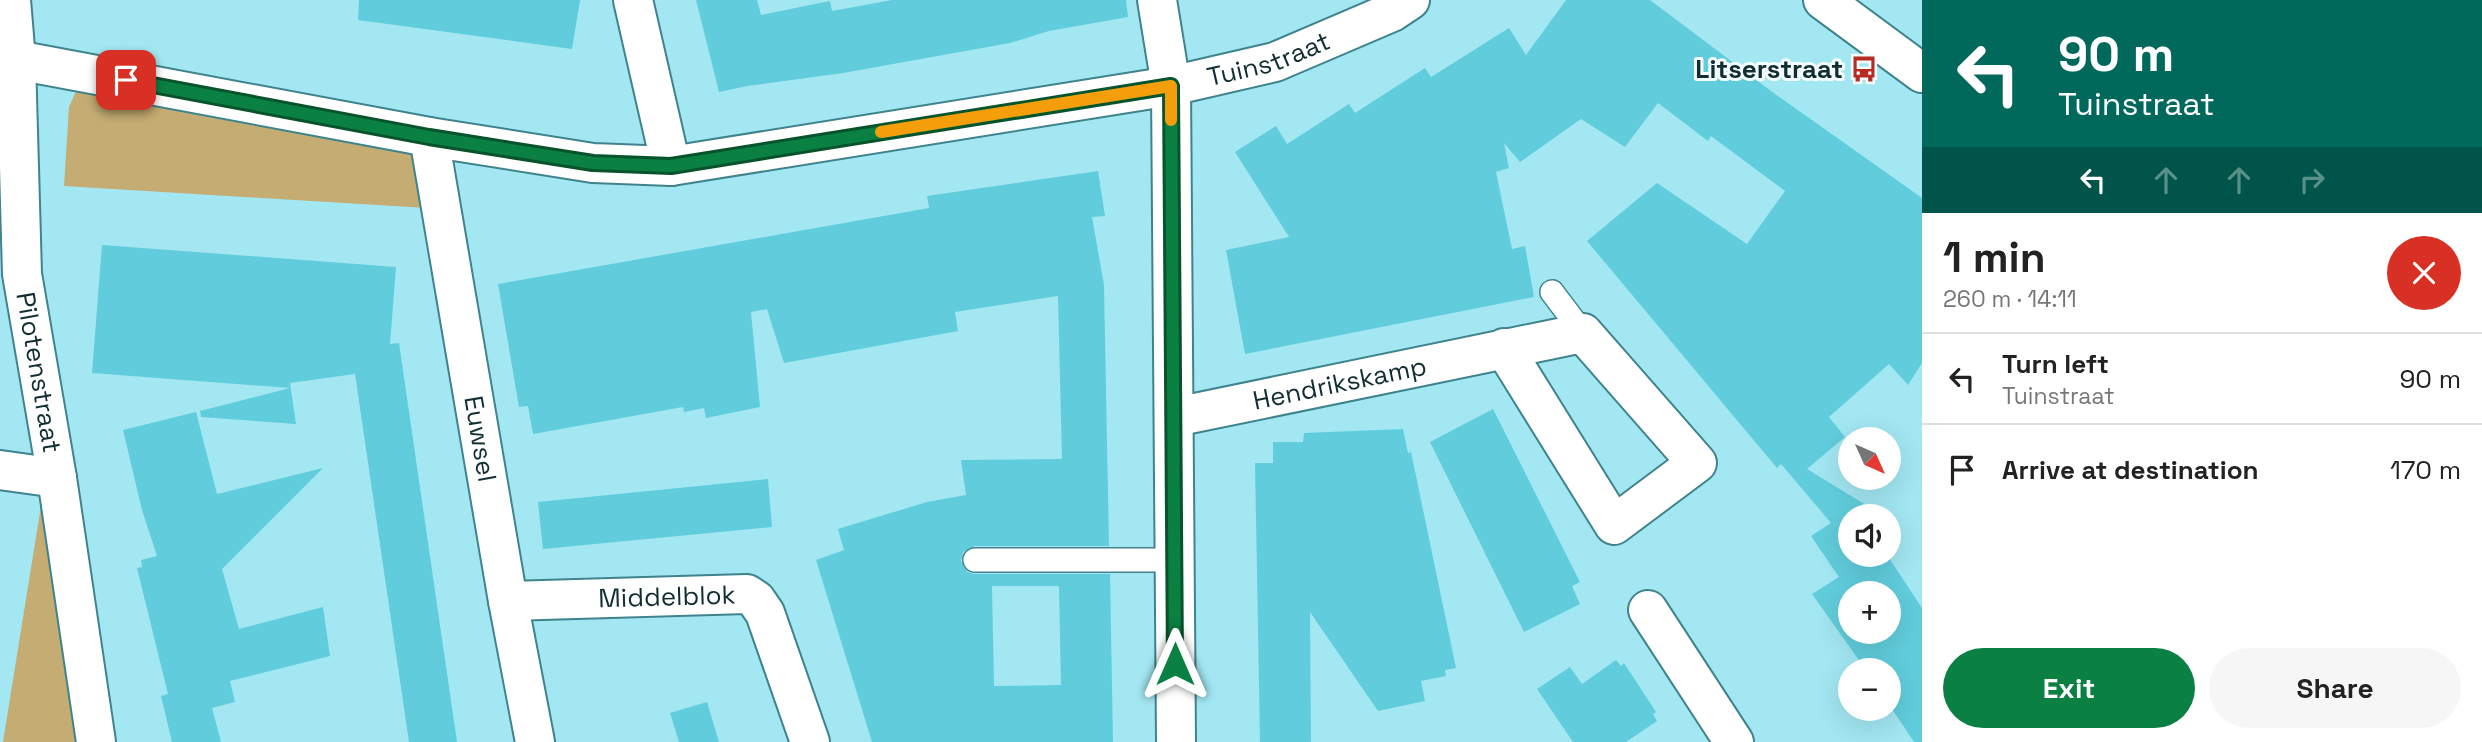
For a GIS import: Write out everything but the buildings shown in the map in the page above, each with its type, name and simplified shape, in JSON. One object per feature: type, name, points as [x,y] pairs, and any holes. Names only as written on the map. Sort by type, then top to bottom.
[{"type":"street","name":"Pilotenstraat","points":[[11,0],[8,59],[22,274],[57,478],[96,742]]},
{"type":"street","points":[[633,0],[671,166]]},
{"type":"street","points":[[1157,0],[1171,86],[1176,742]]},
{"type":"street","name":"Tuinstraat","points":[[8,59],[429,137],[593,163],[671,166],[1171,86],[1275,62],[1392,12],[1410,0]]},
{"type":"street","points":[[1823,0],[1922,73]]},
{"type":"street","name":"Euwsel","points":[[429,137],[508,601],[535,742]]},
{"type":"street","points":[[1504,348],[1615,525],[1697,464],[1583,333]]},
{"type":"street","name":"Hendrikskamp","points":[[1175,418],[1583,333]]},
{"type":"street","points":[[0,470],[57,478]]},
{"type":"street","name":"Middelblok","points":[[508,601],[747,594],[756,600],[765,613],[810,742]]},
{"type":"street","points":[[1648,610],[1734,742]]},
{"type":"lane","points":[[1552,292],[1583,333]]},
{"type":"lane","points":[[975,560],[1175,560]]},
{"type":"shaded area","points":[[78,87],[415,154],[427,208],[64,186],[69,107]]},
{"type":"shaded area","points":[[41,506],[45,509],[81,742],[3,742]]},
{"type":"slow traffic","points":[[881,132],[1171,86],[1171,120]]},
{"type":"place","name":"Litserstraat","points":[[1864,69]]},
{"type":"route","points":[[126,80],[429,137],[593,163],[671,166],[1171,86],[1175,664]]}]
